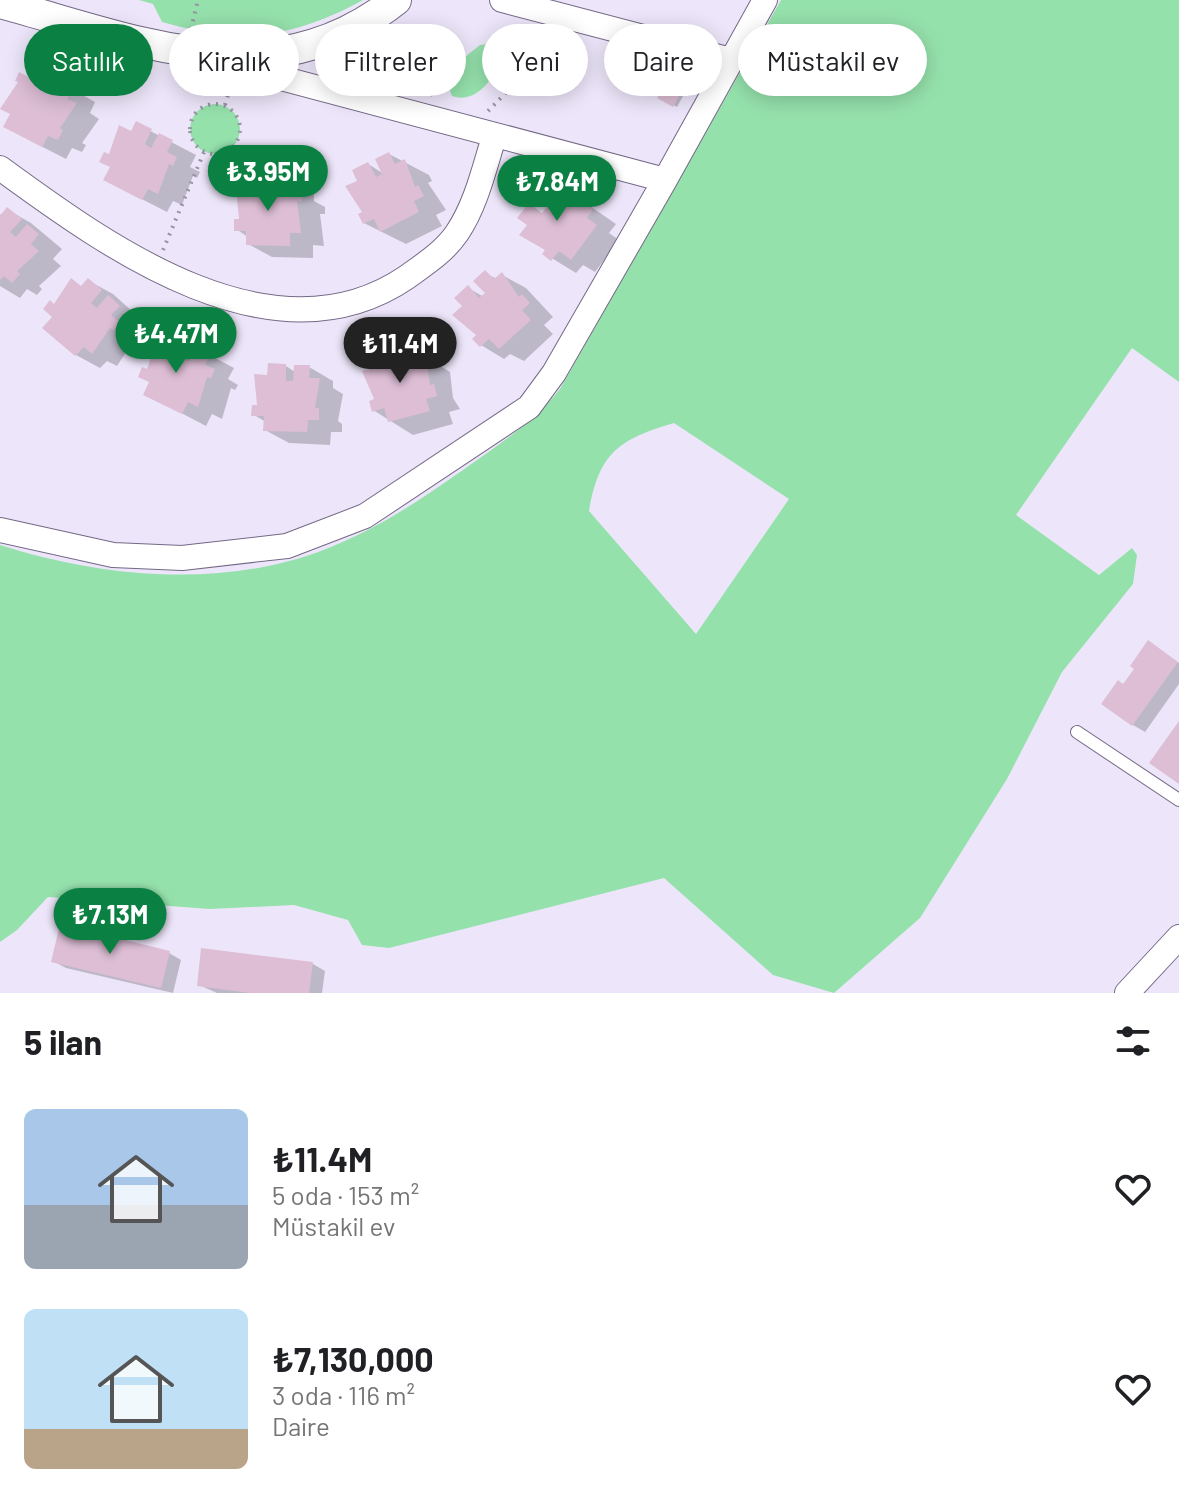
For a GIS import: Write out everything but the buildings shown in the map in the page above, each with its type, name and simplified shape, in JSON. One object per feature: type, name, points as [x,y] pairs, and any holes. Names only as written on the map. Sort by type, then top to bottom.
[{"type":"street","points":[[299,49],[351,30],[396,0]]},
{"type":"street","points":[[502,0],[731,60]]},
{"type":"street","points":[[0,530],[113,555],[223,556],[287,546],[341,527],[382,507],[515,419],[536,400],[665,180],[765,0]]},
{"type":"street","points":[[0,3],[169,47]]},
{"type":"street","points":[[299,83],[470,131],[665,180]]},
{"type":"street","points":[[0,168],[40,197],[156,267],[250,306],[345,305],[371,298],[432,260],[456,235],[473,202],[494,137]]},
{"type":"street","points":[[1127,993],[1179,937]]},
{"type":"lane","points":[[1077,732],[1179,800]]},
{"type":"path","points":[[470,131],[504,96]]},
{"type":"path","points":[[216,103],[225,105],[237,116],[239,139],[228,151],[204,152],[192,140],[191,123],[200,109],[216,103]]},
{"type":"path","points":[[156,267],[204,152]]},
{"type":"green space","points":[[139,0],[363,0],[299,27],[299,24],[170,24],[162,22],[153,4]]},
{"type":"green space","points":[[781,0],[1179,0],[1179,382],[1132,348],[1016,515],[1099,575],[1132,548],[1137,555],[1133,584],[1062,672],[1007,779],[920,918],[834,993],[773,975],[664,878],[389,948],[362,945],[348,920],[294,905],[210,909],[48,897],[17,930],[0,942],[0,545],[83,566],[126,572],[213,573],[298,559],[355,537],[387,520],[463,470],[538,412],[560,389],[738,76],[738,96],[927,96],[927,24],[767,24]],"holes":[[[674,423],[789,499],[696,634],[589,511],[599,475],[615,451],[639,435]]]},
{"type":"green space","points":[[480,45],[482,89],[471,96],[462,98],[452,96],[466,96],[466,56]]},
{"type":"green space","points":[[215,104],[233,111],[240,129],[233,147],[215,154],[197,147],[190,129],[197,111]]}]
